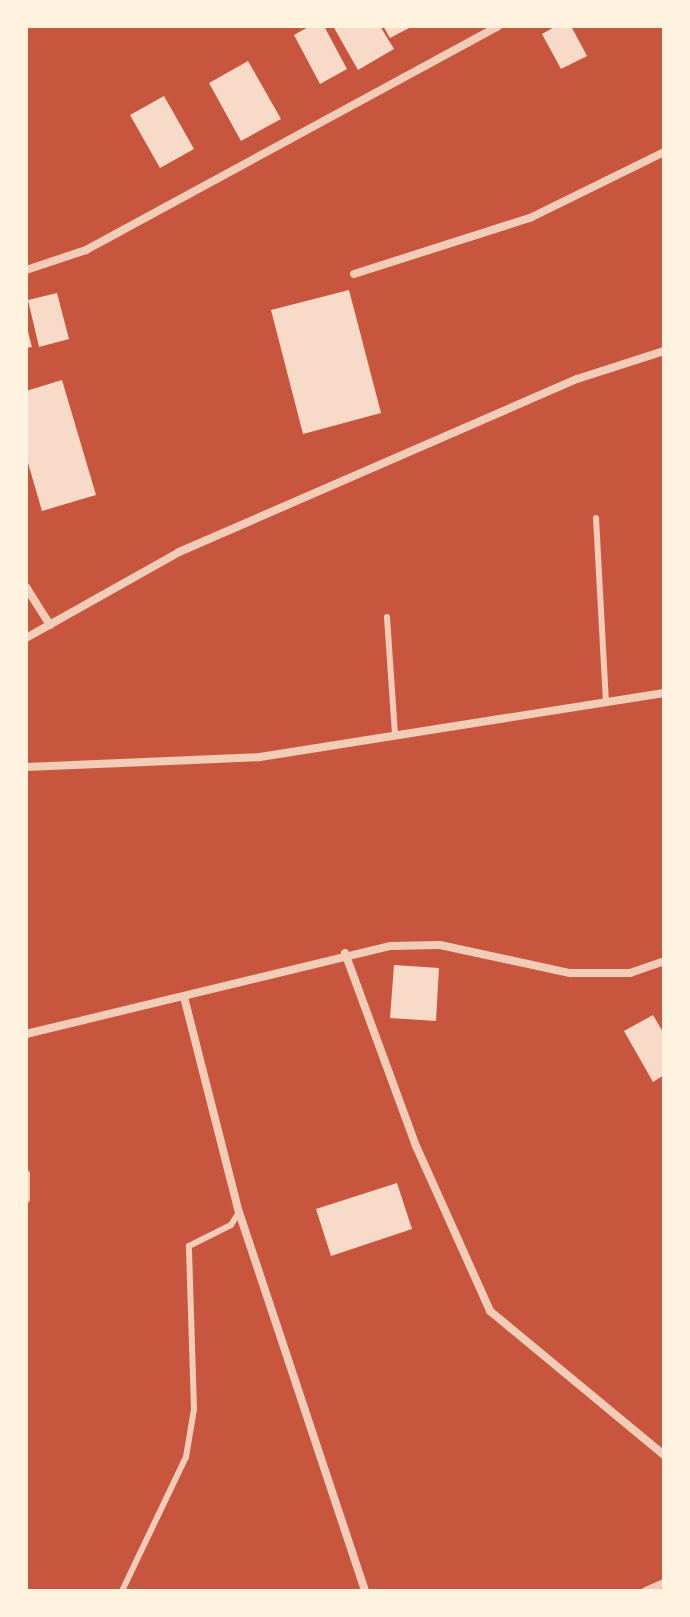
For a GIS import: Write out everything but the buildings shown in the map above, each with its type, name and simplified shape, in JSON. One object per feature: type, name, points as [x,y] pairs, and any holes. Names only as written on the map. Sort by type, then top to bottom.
[{"type":"street","points":[[26,270],[86,250],[498,26]]},
{"type":"street","points":[[354,274],[530,218],[664,152]]},
{"type":"street","points":[[26,638],[179,552],[577,379],[664,351]]},
{"type":"street","points":[[26,587],[50,625]]},
{"type":"street","points":[[26,767],[260,757],[664,693]]},
{"type":"street","points":[[26,1034],[93,1013],[184,997],[345,953],[440,945],[570,973],[630,973],[664,961]]},
{"type":"street","points":[[345,953],[416,1146],[490,1311],[664,1455]]},
{"type":"street","points":[[184,997],[239,1212],[365,1591]]},
{"type":"street","points":[[26,1174],[26,1199]]},
{"type":"street","points":[[646,1591],[664,1583]]},
{"type":"lane","points":[[596,518],[606,701]]},
{"type":"lane","points":[[387,617],[395,735]]},
{"type":"lane","points":[[122,1591],[186,1457],[194,1409],[189,1246],[231,1225],[239,1212]]}]
